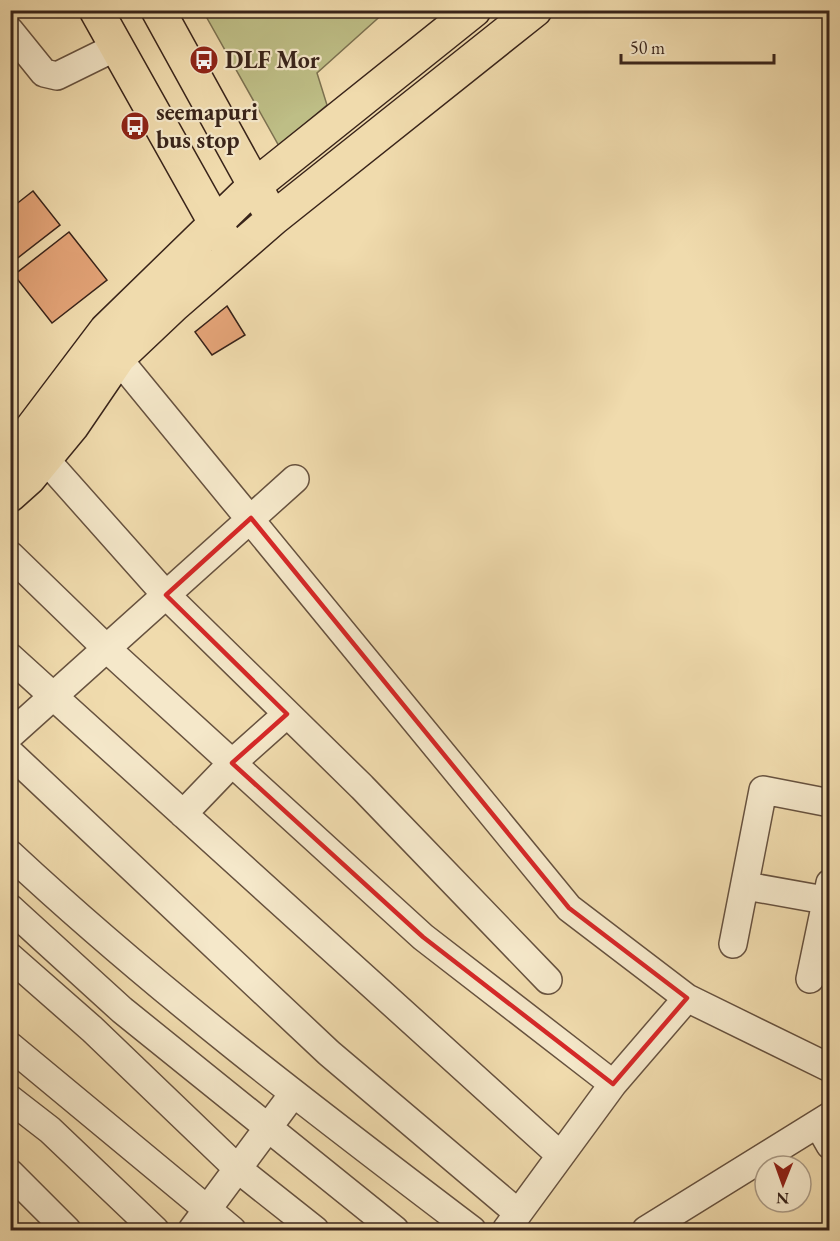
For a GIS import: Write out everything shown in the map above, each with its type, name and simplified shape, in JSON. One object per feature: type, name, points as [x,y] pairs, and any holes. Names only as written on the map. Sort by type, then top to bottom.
[{"type":"main road","points":[[96,10],[232,254]]},
{"type":"main road","points":[[158,10],[253,187],[274,218]]},
{"type":"main road","points":[[10,457],[109,348],[215,224],[253,187],[474,10]]},
{"type":"main road","points":[[10,495],[45,459],[109,348],[232,254],[535,10]]},
{"type":"street","points":[[10,31],[44,73],[50,76],[57,76],[116,47]]},
{"type":"street","points":[[109,348],[251,518],[569,908],[687,998],[830,1068]]},
{"type":"street","points":[[45,459],[166,595],[362,787],[548,981]]},
{"type":"street","points":[[10,735],[296,479]]},
{"type":"street","points":[[10,555],[106,648],[423,937],[613,1084]]},
{"type":"street","points":[[10,657],[560,1155]]},
{"type":"street","points":[[183,814],[232,763],[287,714]]},
{"type":"street","points":[[10,753],[512,1222],[613,1084],[687,998]]},
{"type":"street","points":[[733,944],[763,790],[830,803]]},
{"type":"street","points":[[10,854],[89,928],[293,1094],[472,1230]]},
{"type":"street","points":[[746,886],[828,895],[810,979]]},
{"type":"street","points":[[10,908],[122,1010],[267,1130],[395,1230]]},
{"type":"street","points":[[10,957],[92,1029],[238,1169],[315,1230]]},
{"type":"street","points":[[10,1046],[200,1220],[232,1230]]},
{"type":"street","points":[[200,1220],[293,1094]]},
{"type":"street","points":[[10,1099],[50,1130],[155,1230]]},
{"type":"street","points":[[646,1230],[826,1128]]},
{"type":"street","points":[[10,1173],[67,1230]]},
{"type":"highlighted area","points":[[251,518],[569,908],[687,998],[613,1084],[423,937],[232,763],[287,714],[166,595]]},
{"type":"green space","points":[[203,11],[386,11],[317,73],[327,105],[279,146]]},
{"type":"building","points":[[33,191],[60,225],[10,264],[10,209]]},
{"type":"building","points":[[69,232],[107,280],[52,323],[14,275]]},
{"type":"building","points":[[227,306],[245,335],[212,355],[195,332]]},
{"type":"place","name":"DLF Mor","points":[[204,60]]},
{"type":"place","name":"seemapuri bus stop","points":[[135,126]]}]
